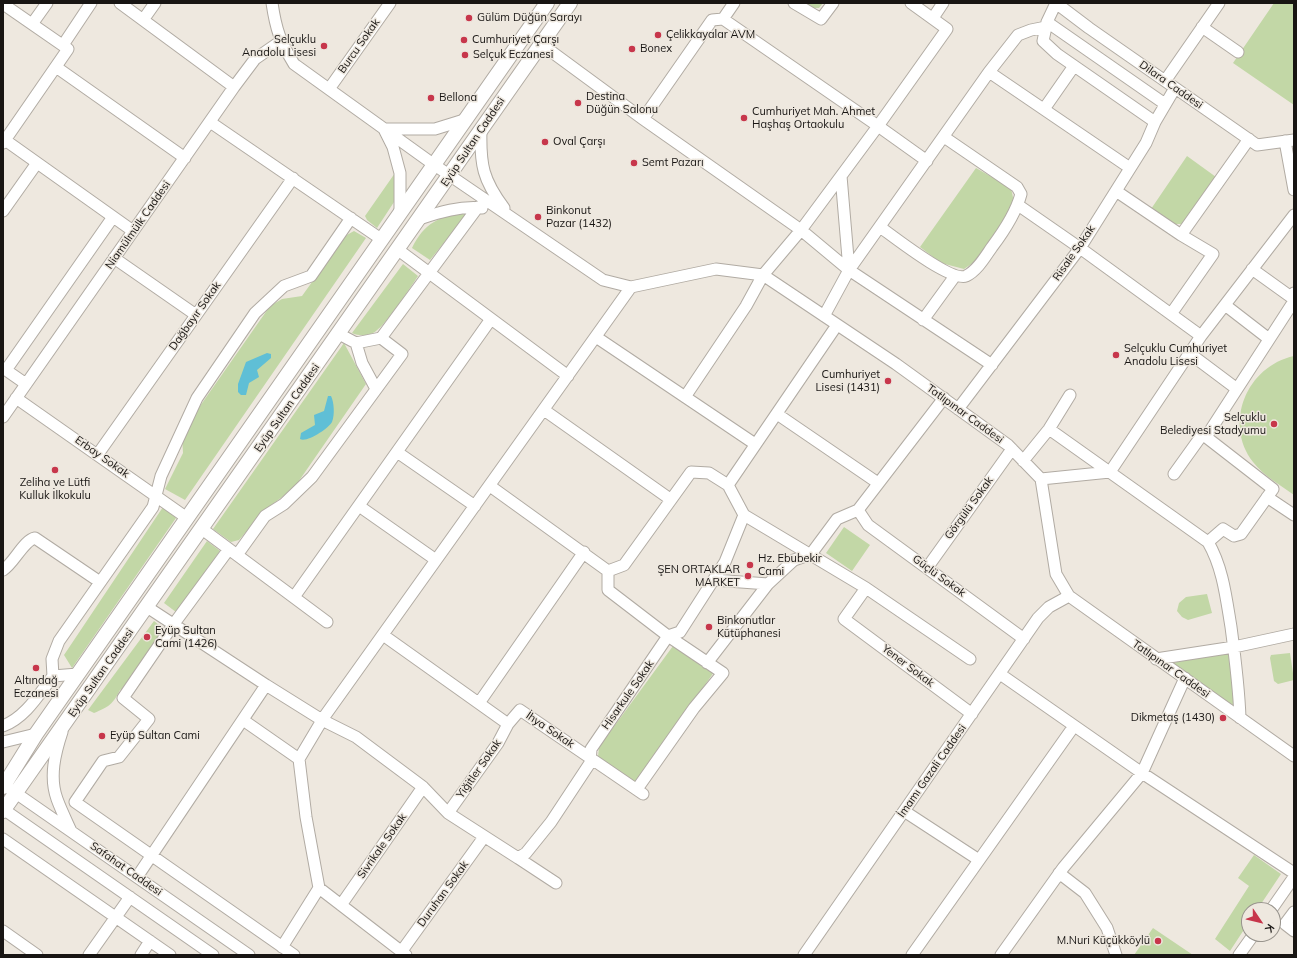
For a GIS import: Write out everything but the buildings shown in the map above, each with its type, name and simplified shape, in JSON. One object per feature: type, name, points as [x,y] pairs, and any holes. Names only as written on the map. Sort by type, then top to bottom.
[{"type":"main road","name":"Eyüp Sultan Caddesi","points":[[3,785],[36,734],[547,3]]},
{"type":"main road","name":"Eyüp Sultan Caddesi","points":[[3,810],[16,794],[570,3]]},
{"type":"street","points":[[32,24],[47,3]]},
{"type":"street","points":[[63,45],[92,3]]},
{"type":"street","points":[[120,3],[234,88]]},
{"type":"street","points":[[143,20],[156,3]]},
{"type":"street","points":[[272,3],[276,27],[281,42],[294,64],[510,217]]},
{"type":"street","name":"Burcu Sokak","points":[[329,89],[390,3]]},
{"type":"street","points":[[724,19],[734,3]]},
{"type":"street","points":[[794,3],[822,19],[833,3]]},
{"type":"street","points":[[685,397],[746,306],[763,275],[800,230],[841,176],[947,29],[911,3]]},
{"type":"street","points":[[932,18],[944,3]]},
{"type":"street","points":[[1165,81],[1219,3]]},
{"type":"street","points":[[3,4],[68,49],[4,141],[133,231]]},
{"type":"street","points":[[1060,4],[1047,25],[1043,41],[1057,54],[1154,122]]},
{"type":"street","name":"Dilara Caddesi","points":[[1060,4],[1165,81],[1257,145],[1289,141]]},
{"type":"street","points":[[643,119],[712,20],[724,19],[927,161]]},
{"type":"street","points":[[824,316],[849,270],[989,72],[1018,35],[1047,25]]},
{"type":"street","points":[[1047,25],[1165,104]]},
{"type":"street","points":[[1202,27],[1238,52]]},
{"type":"street","name":"Niamülmülk Caddesi","points":[[3,417],[234,88],[255,60],[281,42]]},
{"type":"street","points":[[541,44],[643,119],[800,230],[849,270],[992,365]]},
{"type":"street","points":[[56,66],[185,158]]},
{"type":"street","points":[[1044,109],[1074,66]]},
{"type":"street","points":[[989,72],[1130,168]]},
{"type":"street","name":"Risale Sokak","points":[[958,409],[1080,248],[1146,143],[1154,122],[1175,88]]},
{"type":"street","points":[[384,129],[434,129],[464,120]]},
{"type":"street","points":[[210,122],[382,239]]},
{"type":"street","points":[[384,129],[393,147],[400,173],[400,212]]},
{"type":"street","points":[[480,130],[480,156],[486,181],[510,217]]},
{"type":"street","points":[[880,227],[914,251],[956,276],[965,276],[978,266],[1000,237],[1018,205],[1022,194],[1017,187],[944,136]]},
{"type":"street","points":[[1181,235],[1249,139]]},
{"type":"street","points":[[1289,141],[1294,190]]},
{"type":"street","points":[[3,211],[37,163]]},
{"type":"street","points":[[841,176],[849,270]]},
{"type":"street","name":"Dağbayır Sokak","points":[[98,454],[292,178]]},
{"type":"street","points":[[1116,191],[1212,254],[1171,314]]},
{"type":"street","points":[[1018,205],[1201,336]]},
{"type":"street","points":[[418,219],[443,211],[468,207],[487,208],[510,217]]},
{"type":"street","points":[[356,344],[381,338],[430,274],[478,207]]},
{"type":"street","points":[[26,384],[4,369],[113,217]]},
{"type":"street","name":"Tatlıpınar Caddesi","points":[[510,217],[603,280],[631,287],[716,269],[763,275],[838,325],[944,398],[1012,449],[1041,479],[1056,574],[1068,596],[1294,756]]},
{"type":"street","points":[[1110,472],[1201,336],[1293,217]]},
{"type":"street","points":[[3,726],[29,708],[54,676],[52,659],[59,641],[154,507],[161,476],[197,398],[255,313],[284,286],[311,276],[351,218]]},
{"type":"street","points":[[397,249],[568,376]]},
{"type":"street","points":[[114,258],[196,315]]},
{"type":"street","points":[[1206,437],[1269,339],[1293,298],[1252,270]]},
{"type":"street","points":[[923,320],[956,276]]},
{"type":"street","points":[[404,953],[319,888],[306,817],[299,758],[322,720],[631,287]]},
{"type":"street","points":[[1225,305],[1269,339]]},
{"type":"street","points":[[294,597],[491,319]]},
{"type":"street","points":[[728,485],[838,325]]},
{"type":"street","points":[[339,334],[356,344],[362,363],[376,389]]},
{"type":"street","points":[[596,337],[756,444]]},
{"type":"street","points":[[294,955],[75,802],[102,761],[118,757],[149,719],[123,698],[173,625],[233,552],[265,516],[284,504],[312,477],[402,354],[381,338]]},
{"type":"street","points":[[1189,353],[1237,388]]},
{"type":"street","points":[[1023,461],[1048,429],[1070,395]]},
{"type":"street","name":"Erbay Sokak","points":[[16,398],[98,454],[187,518]]},
{"type":"street","points":[[608,571],[608,590],[666,639],[707,663],[768,584],[794,560],[811,554],[837,519],[858,510],[944,398]]},
{"type":"street","points":[[544,410],[670,499]]},
{"type":"street","points":[[777,414],[878,484]]},
{"type":"street","points":[[1048,429],[1208,542],[1217,557],[1225,588],[1239,683],[1240,718]]},
{"type":"street","points":[[1174,474],[1202,435],[1273,489],[1241,534],[1234,536],[1223,529],[1208,542]]},
{"type":"street","name":"Görgülü Sokak","points":[[927,568],[1012,449]]},
{"type":"street","points":[[397,452],[475,506]]},
{"type":"street","points":[[608,571],[624,565],[670,499],[691,472],[709,473],[728,485],[744,516],[811,554],[866,588],[970,659]]},
{"type":"street","points":[[1041,479],[1110,472]]},
{"type":"street","points":[[490,486],[584,552],[608,571]]},
{"type":"street","points":[[1267,497],[1294,515]]},
{"type":"street","points":[[359,506],[436,560]]},
{"type":"street","name":"Güçlü Sokak","points":[[858,510],[868,525],[1024,638]]},
{"type":"street","points":[[666,639],[680,632],[714,580],[725,562],[744,516]]},
{"type":"street","points":[[202,529],[327,622]]},
{"type":"street","points":[[3,570],[9,566],[28,541],[35,538],[100,582]]},
{"type":"street","points":[[479,704],[584,552]]},
{"type":"street","points":[[714,580],[768,584]]},
{"type":"street","name":"Yener Sokak","points":[[866,588],[844,619],[972,714]]},
{"type":"street","name":"İmamı Gazali Caddesi","points":[[805,955],[1024,638],[1048,607],[1068,596]]},
{"type":"street","points":[[147,607],[322,720],[356,737],[423,787],[448,813],[556,884]]},
{"type":"street","name":"İhya Sokak","points":[[383,634],[508,724],[520,710],[591,753],[640,792],[694,708],[723,673],[707,663]]},
{"type":"street","points":[[1156,658],[1234,646],[1294,634]]},
{"type":"street","name":"Hisarkule Sokak","points":[[518,858],[526,853],[551,822],[590,763],[591,753],[666,639]]},
{"type":"street","points":[[54,676],[78,674]]},
{"type":"street","points":[[1000,674],[1142,773],[1294,873]]},
{"type":"street","points":[[1001,955],[1059,873],[1142,773],[1185,678]]},
{"type":"street","points":[[137,877],[266,685]]},
{"type":"street","points":[[243,720],[299,758]]},
{"type":"street","points":[[65,724],[55,754],[53,775],[56,798],[71,831]]},
{"type":"street","name":"Yiğitler Sokak","points":[[448,813],[498,743],[508,724]]},
{"type":"street","points":[[912,955],[1074,726]]},
{"type":"street","points":[[3,742],[36,734]]},
{"type":"street","name":"Safahat Caddesi","points":[[3,785],[250,955]]},
{"type":"street","name":"Sivrikale Sokak","points":[[340,905],[423,787]]},
{"type":"street","name":"Safahat Caddesi","points":[[3,810],[213,955]]},
{"type":"street","points":[[904,811],[979,860]]},
{"type":"street","name":"Duruhan Sokak","points":[[404,953],[484,837]]},
{"type":"street","points":[[3,839],[170,955]]},
{"type":"street","points":[[1059,873],[1085,893],[1107,928],[1116,955]]},
{"type":"street","points":[[1277,902],[1294,877]]},
{"type":"street","points":[[282,947],[319,888]]},
{"type":"street","points":[[89,955],[130,897]]},
{"type":"street","points":[[1294,912],[1285,924],[1294,931]]},
{"type":"street","points":[[3,931],[37,955]]},
{"type":"street","points":[[141,955],[150,941]]},
{"type":"street","points":[[1239,955],[1248,942]]},
{"type":"green space","points":[[804,3],[823,3],[819,8],[812,8]]},
{"type":"green space","points":[[1274,3],[1294,3],[1294,105],[1233,63]]},
{"type":"green space","points":[[1187,156],[1216,177],[1183,224],[1173,224],[1151,209]]},
{"type":"green space","points":[[976,168],[1011,188],[1014,202],[980,258],[964,269],[941,263],[920,247]]},
{"type":"green space","points":[[395,173],[396,199],[377,228],[367,220],[365,216]]},
{"type":"green space","points":[[468,213],[430,260],[412,248],[422,232],[434,222],[441,218]]},
{"type":"green space","points":[[354,231],[366,238],[185,500],[165,489],[183,453],[182,436],[186,426],[270,306],[282,299],[302,296],[345,236]]},
{"type":"green space","points":[[403,264],[418,276],[397,307],[384,324],[373,333],[368,335],[357,335],[352,333]]},
{"type":"green space","points":[[344,343],[366,384],[294,488],[266,509],[239,540],[231,542],[213,529]]},
{"type":"green space","points":[[1294,356],[1294,495],[1267,476],[1253,462],[1244,447],[1240,430],[1240,414],[1245,398],[1252,384],[1264,371],[1278,362]]},
{"type":"green space","points":[[163,507],[176,518],[72,668],[64,655]]},
{"type":"green space","points":[[844,527],[870,545],[852,571],[826,553]]},
{"type":"green space","points":[[207,541],[220,551],[176,612],[164,603]]},
{"type":"green space","points":[[1207,594],[1212,613],[1188,620],[1182,617],[1177,611],[1179,603],[1186,597]]},
{"type":"green space","points":[[154,621],[165,630],[124,688],[120,690],[113,702],[107,707],[94,713],[88,710]]},
{"type":"green space","points":[[673,646],[714,672],[637,783],[598,757],[599,747]]},
{"type":"green space","points":[[1230,652],[1234,707],[1172,663]]},
{"type":"green space","points":[[1290,653],[1294,680],[1278,684],[1274,681],[1270,658],[1271,655]]},
{"type":"green space","points":[[1254,855],[1281,874],[1262,902],[1241,902],[1241,934],[1230,951],[1215,939],[1249,886],[1238,878]]},
{"type":"green space","name":"M.Nuri Küçükköylü","points":[[1153,928],[1193,955],[1134,955]]},
{"type":"water","points":[[267,353],[271,354],[271,358],[257,370],[259,377],[249,383],[246,395],[241,395],[238,392],[238,384],[246,362]]},
{"type":"water","points":[[328,396],[331,396],[333,405],[334,416],[332,422],[312,437],[303,440],[300,439],[301,433],[315,425],[314,415],[324,411]]},
{"type":"place","name":"Gülüm Düğün Sarayı","points":[[469,18]]},
{"type":"place","name":"Çelikkayalar AVM","points":[[658,35]]},
{"type":"place","name":"Cumhuriyet Çarşı","points":[[464,40]]},
{"type":"place","name":"Selçuklu Anadolu Lisesi","points":[[324,46]]},
{"type":"place","name":"Bonex","points":[[632,49]]},
{"type":"place","name":"Selçuk Eczanesi","points":[[465,55]]},
{"type":"place","name":"Bellona","points":[[431,98]]},
{"type":"place","name":"Destina Düğün Salonu","points":[[578,103]]},
{"type":"place","name":"Cumhuriyet Mah. Ahmet Haşhaş Ortaokulu","points":[[744,118]]},
{"type":"place","name":"Oval Çarşı","points":[[545,142]]},
{"type":"place","name":"Semt Pazarı","points":[[634,163]]},
{"type":"place","name":"Binkonut Pazar (1432)","points":[[538,217]]},
{"type":"place","name":"Selçuklu Cumhuriyet Anadolu Lisesi","points":[[1116,355]]},
{"type":"place","name":"Cumhuriyet Lisesi (1431)","points":[[888,381]]},
{"type":"place","name":"Selçuklu Belediyesi Stadyumu","points":[[1274,424]]},
{"type":"place","name":"Zeliha ve Lütfi Kulluk İlkokulu","points":[[55,470]]},
{"type":"place","name":"Hz. Ebubekir Cami","points":[[750,565]]},
{"type":"place","name":"ŞEN ORTAKLAR MARKET","points":[[748,576]]},
{"type":"place","name":"Binkonutlar Kütüphanesi","points":[[709,627]]},
{"type":"place","name":"Eyüp Sultan Cami (1426)","points":[[147,637]]},
{"type":"place","name":"Altındağ Eczanesi","points":[[36,668]]},
{"type":"place","name":"Dikmetaş (1430)","points":[[1223,718]]},
{"type":"place","name":"Eyüp Sultan Cami","points":[[102,736]]},
{"type":"place","name":"M.Nuri Küçükköylü","points":[[1158,941]]}]
